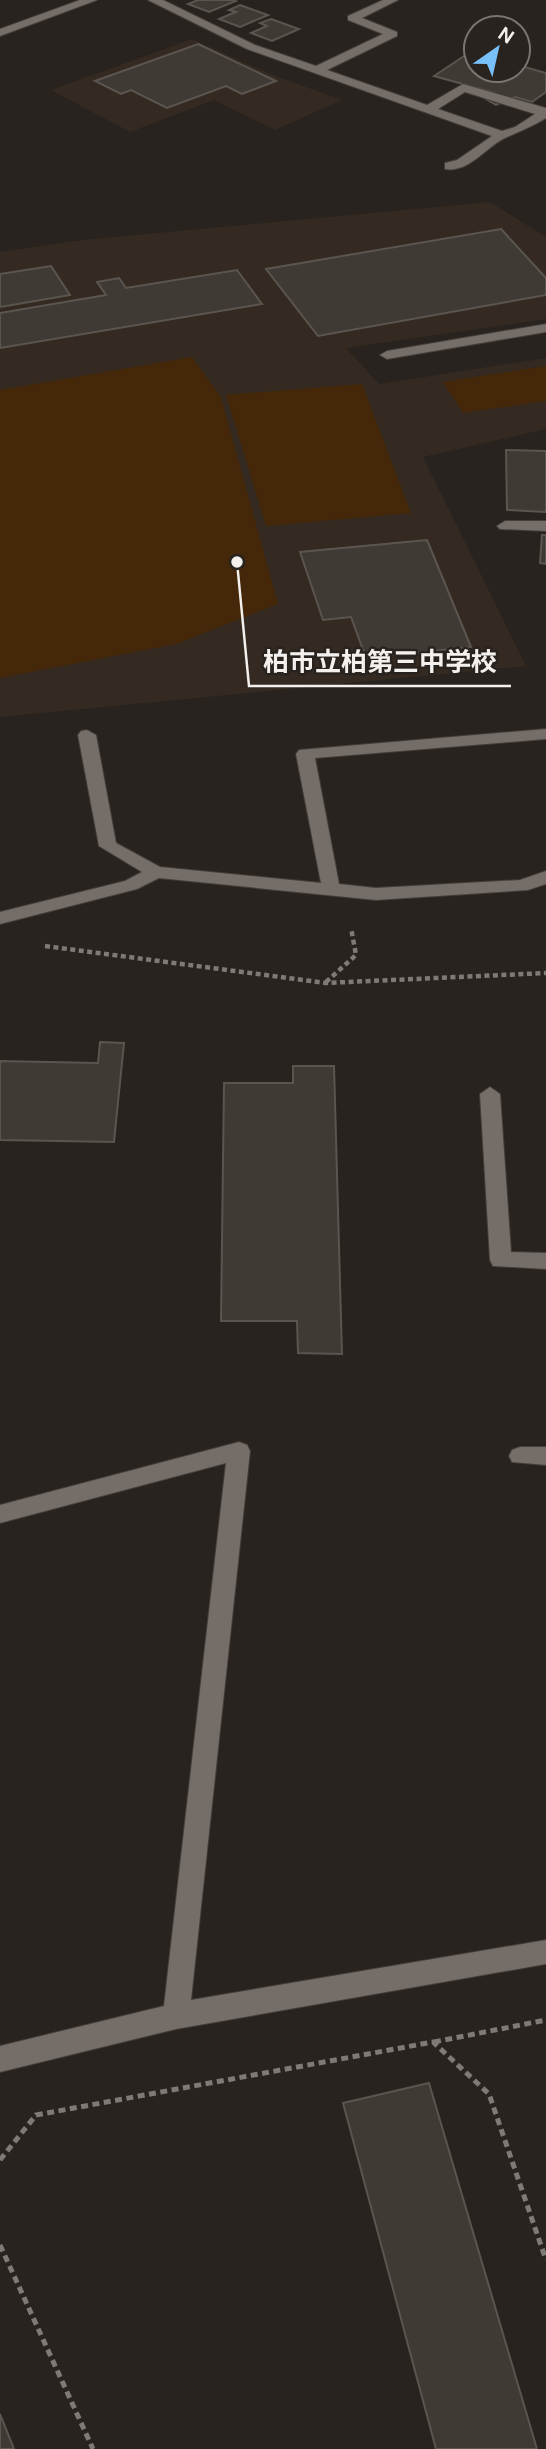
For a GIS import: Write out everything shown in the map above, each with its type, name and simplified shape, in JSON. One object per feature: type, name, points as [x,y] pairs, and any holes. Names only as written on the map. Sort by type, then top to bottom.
[{"type":"street","points":[[0,33],[91,0]]},
{"type":"street","points":[[154,0],[251,47],[501,135]]},
{"type":"street","points":[[314,71],[393,34],[352,18],[392,0]]},
{"type":"street","points":[[428,110],[463,88],[546,113]]},
{"type":"street","points":[[449,166],[461,163],[501,135],[519,130],[546,113]]},
{"type":"street","points":[[387,355],[546,328]]},
{"type":"street","points":[[505,526],[546,526]]},
{"type":"street","points":[[337,890],[305,754],[546,734]]},
{"type":"street","points":[[87,735],[108,846],[156,872],[376,894],[522,886],[546,877]]},
{"type":"street","points":[[0,918],[131,885],[156,872]]},
{"type":"street","points":[[490,1094],[502,1260],[546,1261]]},
{"type":"street","points":[[0,1514],[239,1451],[176,2016]]},
{"type":"street","points":[[520,1456],[546,1456]]},
{"type":"street","points":[[0,2059],[176,2016],[546,1952]]},
{"type":"path","points":[[326,983],[356,955],[337,890]]},
{"type":"path","points":[[27,911],[45,946],[326,983],[546,973]]},
{"type":"path","points":[[0,2160],[36,2115],[546,2020]]},
{"type":"path","points":[[433,2042],[489,2094],[546,2260]]},
{"type":"path","points":[[0,2245],[93,2449]]},
{"type":"shaded area","points":[[192,39],[270,74],[342,100],[275,130],[214,100],[130,132],[51,90]]},
{"type":"shaded area","points":[[490,202],[546,237],[546,319],[346,348],[379,384],[546,358],[546,429],[423,457],[526,666],[0,717],[0,252],[82,240]]},
{"type":"shaded area","points":[[192,357],[221,397],[278,604],[176,644],[0,678],[0,390]]},
{"type":"shaded area","points":[[546,366],[546,401],[463,413],[443,382]]},
{"type":"shaded area","points":[[362,384],[411,513],[266,526],[226,395]]},
{"type":"building","points":[[198,0],[236,1],[209,12],[188,4]]},
{"type":"building","points":[[240,5],[268,15],[240,27],[219,19],[236,12],[229,10]]},
{"type":"building","points":[[271,19],[299,29],[272,41],[251,33],[267,26],[260,23]]},
{"type":"building","points":[[198,44],[276,81],[242,94],[226,86],[167,108],[131,90],[121,94],[95,81]]},
{"type":"building","points":[[462,57],[462,84],[434,76]]},
{"type":"building","points":[[532,69],[546,73],[546,92],[532,102],[515,97],[496,105],[484,98],[492,92],[463,84],[532,84]]},
{"type":"building","points":[[501,229],[546,278],[546,295],[318,336],[266,269]]},
{"type":"building","points":[[51,266],[70,295],[0,307],[0,274]]},
{"type":"building","points":[[237,270],[262,304],[0,348],[0,313],[106,295],[97,282],[119,278],[126,288]]},
{"type":"building","points":[[506,450],[546,451],[546,512],[507,510]]},
{"type":"building","points":[[542,535],[546,535],[546,564],[540,563]]},
{"type":"building","points":[[427,540],[471,647],[366,658],[351,617],[323,620],[300,552]]},
{"type":"building","points":[[100,1042],[124,1043],[114,1142],[0,1140],[0,1061],[98,1063]]},
{"type":"building","points":[[293,1066],[334,1066],[342,1354],[298,1353],[297,1321],[221,1321],[224,1083],[293,1083]]},
{"type":"building","points":[[429,2083],[537,2449],[436,2449],[343,2103]]},
{"type":"building","points":[[0,2414],[14,2449],[0,2449]]},
{"type":"place","name":"柏市立柏第三中学校","points":[[237,562]]}]
